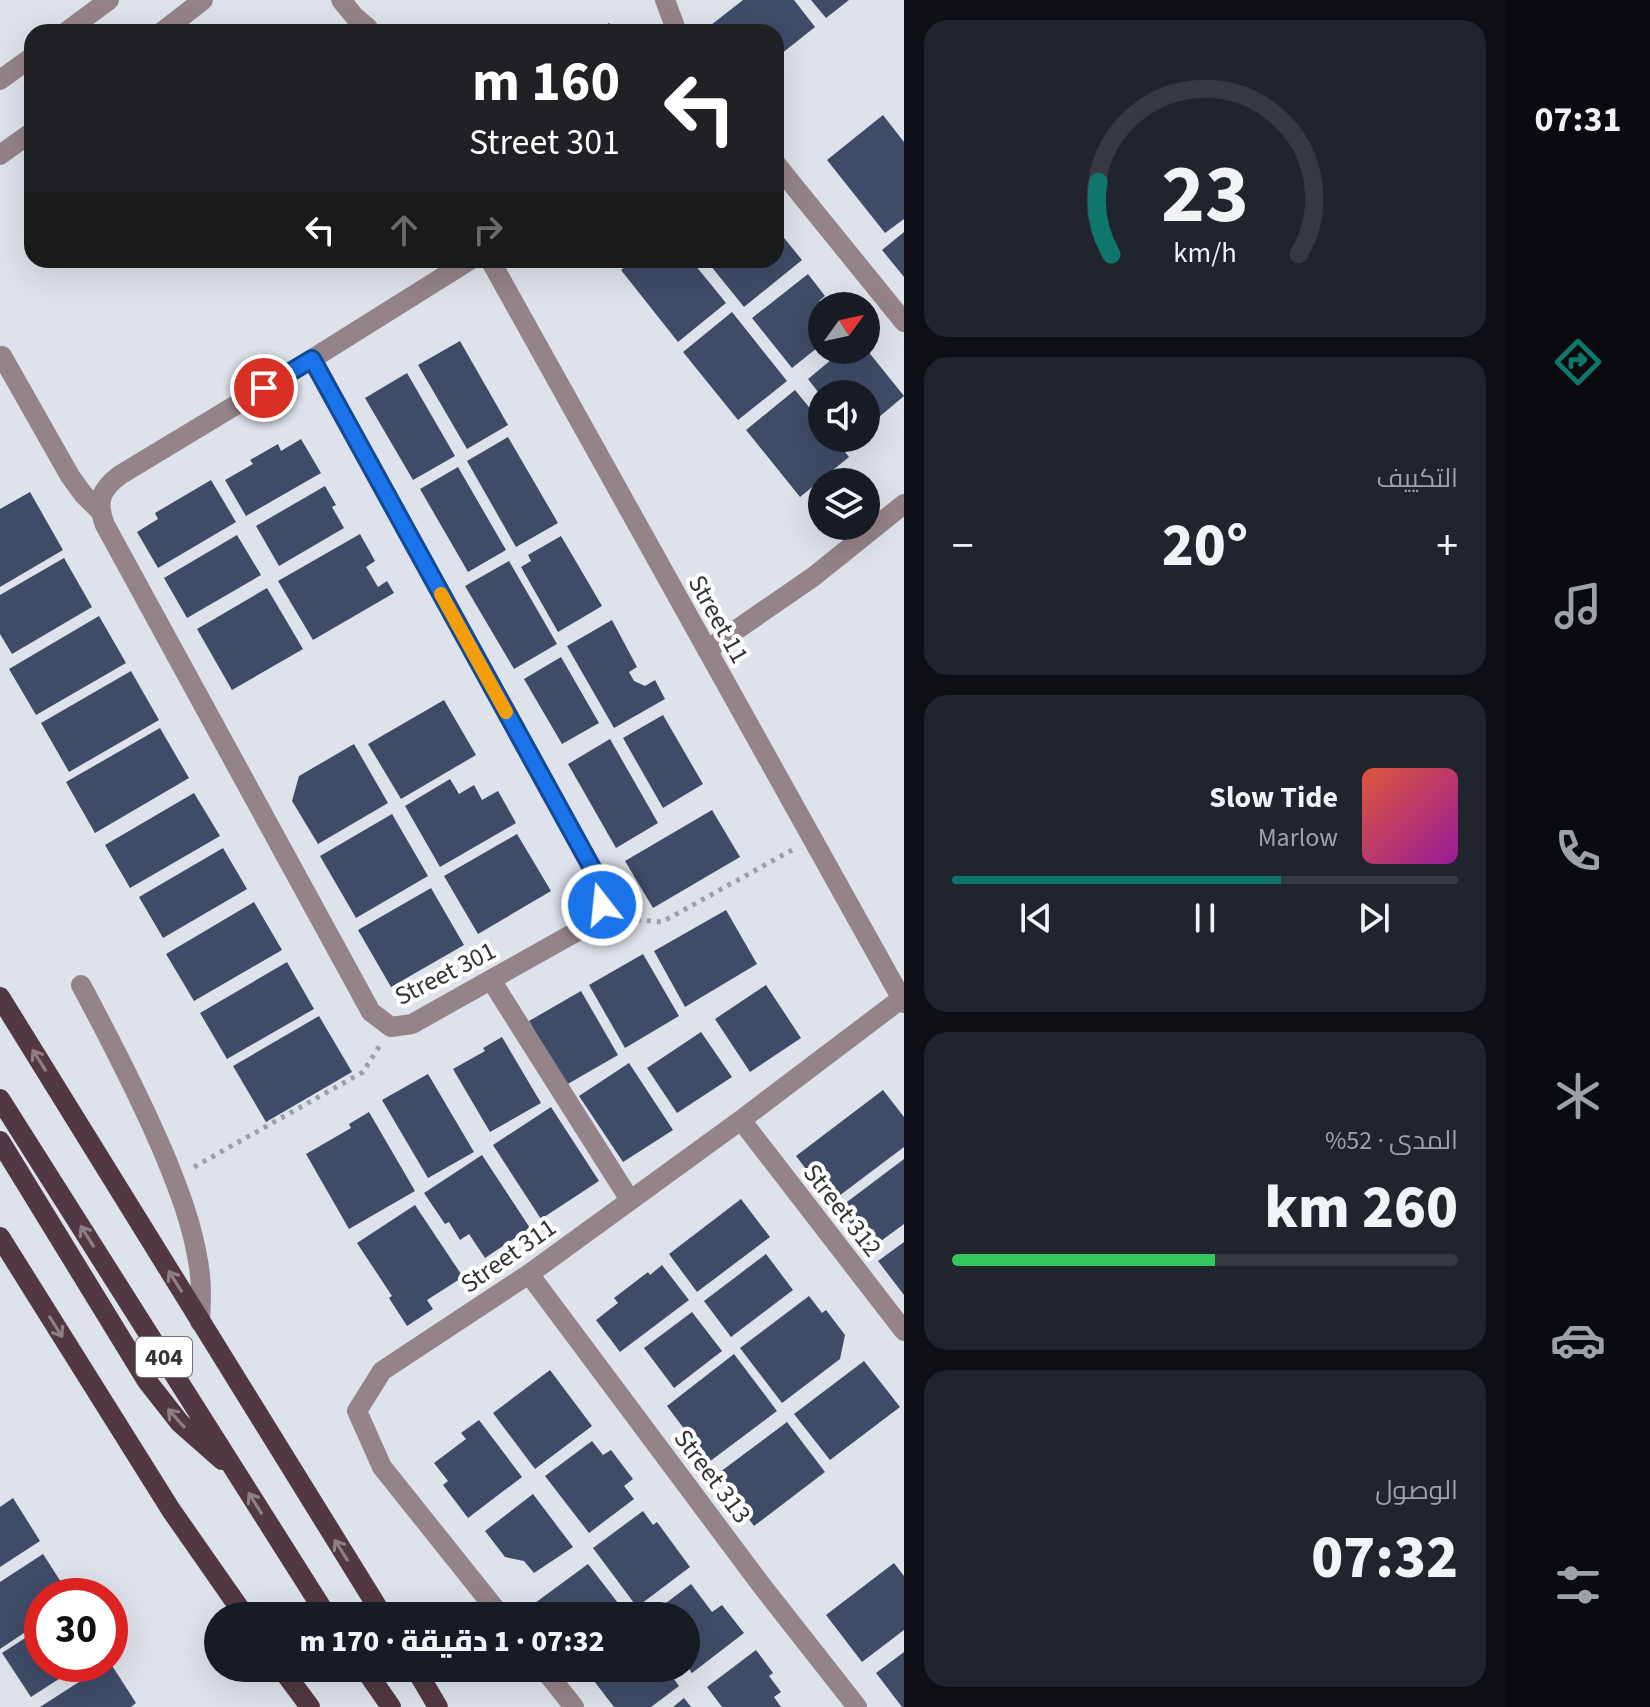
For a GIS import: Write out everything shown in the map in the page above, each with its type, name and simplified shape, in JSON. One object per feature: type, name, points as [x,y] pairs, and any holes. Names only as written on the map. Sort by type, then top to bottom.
[{"type":"main road","points":[[0,997],[374,1602]]},
{"type":"main road","name":"404","points":[[0,1099],[318,1602]]},
{"type":"main road","points":[[0,1141],[155,1392],[180,1423],[234,1469]]},
{"type":"main road","points":[[2,1247],[171,1510],[235,1602]]},
{"type":"main road","points":[[291,1682],[310,1707]]},
{"type":"main road","points":[[374,1682],[391,1707]]},
{"type":"main road","points":[[423,1682],[438,1707]]},
{"type":"street","points":[[77,24],[109,0]]},
{"type":"street","points":[[172,24],[203,0]]},
{"type":"street","points":[[341,0],[363,24]]},
{"type":"street","points":[[361,0],[367,24]]},
{"type":"street","points":[[665,0],[674,24]]},
{"type":"street","points":[[0,80],[24,63]]},
{"type":"street","points":[[0,155],[24,138]]},
{"type":"street","points":[[784,174],[904,322]]},
{"type":"street","points":[[100,511],[101,497],[108,484],[120,475],[457,268]]},
{"type":"street","name":"Street 11","points":[[494,268],[903,1001]]},
{"type":"street","name":"Street 301","points":[[2,356],[70,476],[100,511],[371,1012],[391,1027],[412,1024],[583,928],[592,917]]},
{"type":"street","points":[[312,359],[597,877],[602,905],[592,917]]},
{"type":"street","points":[[707,650],[813,577],[904,504]]},
{"type":"street","points":[[491,980],[630,1200]]},
{"type":"street","points":[[81,985],[131,1080],[174,1178],[193,1234],[199,1263],[200,1322]]},
{"type":"street","name":"Street 311","points":[[490,1602],[382,1467],[357,1411],[382,1371],[529,1274],[903,1001]]},
{"type":"street","name":"Street 312","points":[[741,1120],[904,1331]]},
{"type":"street","name":"Street 313","points":[[529,1274],[857,1707]]},
{"type":"street","points":[[554,1682],[574,1707]]},
{"type":"path","points":[[592,917],[662,922],[812,839]]},
{"type":"path","points":[[174,1178],[363,1072],[391,1027]]},
{"type":"building","points":[[743,0],[794,0],[815,27],[784,52],[784,24],[712,24]]},
{"type":"building","points":[[811,0],[849,0],[826,18]]},
{"type":"building","points":[[883,115],[904,142],[904,219],[885,233],[827,160]]},
{"type":"building","points":[[904,232],[904,277],[882,250]]},
{"type":"building","points":[[784,238],[802,260],[744,307],[712,268],[784,268]]},
{"type":"building","points":[[698,268],[726,303],[678,342],[621,270]]},
{"type":"building","points":[[808,274],[822,292],[808,292],[808,355],[792,368],[752,318]]},
{"type":"building","points":[[732,312],[787,381],[738,420],[683,352]]},
{"type":"building","points":[[460,341],[508,425],[467,449],[418,365]]},
{"type":"building","points":[[826,364],[878,364],[904,396],[880,416],[880,380],[808,379]]},
{"type":"building","points":[[407,373],[455,456],[413,480],[365,398]]},
{"type":"building","points":[[795,390],[808,406],[808,452],[845,452],[849,457],[836,468],[808,468],[808,490],[800,497],[746,430]]},
{"type":"building","points":[[508,437],[558,523],[516,547],[467,461]]},
{"type":"building","points":[[301,439],[321,473],[246,516],[225,480],[253,464],[250,460],[278,444],[281,451]]},
{"type":"building","points":[[458,467],[506,550],[468,572],[420,489]]},
{"type":"building","points":[[211,480],[236,522],[158,568],[137,532],[158,519],[155,513]]},
{"type":"building","points":[[325,486],[344,528],[279,566],[256,526]]},
{"type":"building","points":[[30,492],[63,550],[0,587],[0,509]]},
{"type":"building","points":[[360,534],[375,561],[366,567],[378,587],[387,581],[394,593],[313,640],[278,581]]},
{"type":"building","points":[[237,535],[261,575],[187,618],[164,578]]},
{"type":"building","points":[[561,536],[602,606],[558,632],[521,567],[531,561],[528,555]]},
{"type":"building","points":[[64,558],[92,607],[12,654],[0,634],[0,595]]},
{"type":"building","points":[[509,561],[557,644],[514,669],[465,586]]},
{"type":"building","points":[[267,588],[303,649],[232,690],[197,629]]},
{"type":"building","points":[[99,616],[126,663],[36,715],[9,669]]},
{"type":"building","points":[[612,620],[637,667],[629,672],[634,681],[645,686],[655,680],[665,699],[614,728],[567,646]]},
{"type":"building","points":[[561,657],[599,723],[562,744],[524,679]]},
{"type":"building","points":[[131,671],[159,720],[69,772],[41,723]]},
{"type":"building","points":[[444,700],[476,755],[401,799],[368,744]]},
{"type":"building","points":[[663,715],[703,784],[663,808],[623,738]]},
{"type":"building","points":[[160,728],[189,778],[95,833],[66,782]]},
{"type":"building","points":[[610,739],[658,823],[616,848],[568,764]]},
{"type":"building","points":[[354,744],[388,803],[318,844],[292,801],[299,776]]},
{"type":"building","points":[[450,779],[459,794],[474,785],[482,800],[498,791],[516,823],[440,867],[405,806]]},
{"type":"building","points":[[194,793],[220,836],[130,888],[105,845]]},
{"type":"building","points":[[712,810],[740,857],[653,908],[625,861]]},
{"type":"building","points":[[392,814],[428,876],[356,918],[320,856]]},
{"type":"building","points":[[517,834],[551,891],[478,934],[444,876]]},
{"type":"building","points":[[223,848],[247,889],[163,938],[139,897]]},
{"type":"building","points":[[431,888],[464,945],[391,987],[358,930]]},
{"type":"building","points":[[254,902],[282,950],[194,1001],[166,954]]},
{"type":"building","points":[[726,910],[757,964],[685,1007],[654,951]]},
{"type":"building","points":[[643,954],[679,1016],[625,1048],[589,985]]},
{"type":"building","points":[[287,962],[314,1009],[227,1059],[200,1013]]},
{"type":"building","points":[[766,985],[801,1038],[750,1072],[715,1019]]},
{"type":"building","points":[[581,991],[618,1055],[566,1085],[529,1021]]},
{"type":"building","points":[[319,1016],[352,1072],[266,1122],[233,1066]]},
{"type":"building","points":[[701,1032],[732,1077],[677,1113],[647,1068]]},
{"type":"building","points":[[502,1037],[541,1103],[490,1132],[453,1069],[485,1051],[483,1048]]},
{"type":"building","points":[[629,1063],[673,1130],[623,1162],[579,1096]]},
{"type":"building","points":[[428,1074],[474,1152],[428,1178],[382,1100]]},
{"type":"building","points":[[883,1090],[904,1117],[904,1147],[831,1202],[796,1156]]},
{"type":"building","points":[[551,1107],[599,1181],[541,1219],[493,1145]]},
{"type":"building","points":[[369,1112],[415,1191],[349,1229],[306,1154],[351,1128],[349,1124]]},
{"type":"building","points":[[482,1155],[530,1228],[485,1258],[469,1234],[460,1240],[424,1193]]},
{"type":"building","points":[[904,1159],[904,1224],[870,1249],[839,1208]]},
{"type":"building","points":[[741,1199],[770,1237],[697,1292],[669,1254]]},
{"type":"building","points":[[415,1205],[463,1277],[427,1300],[433,1309],[407,1326],[389,1298],[392,1296],[357,1243]]},
{"type":"building","points":[[904,1242],[904,1295],[878,1261]]},
{"type":"building","points":[[766,1254],[793,1290],[731,1337],[704,1301]]},
{"type":"building","points":[[662,1265],[689,1300],[620,1352],[596,1320],[618,1303],[614,1298]]},
{"type":"building","points":[[809,1296],[822,1313],[826,1310],[845,1335],[840,1359],[782,1403],[740,1348]]},
{"type":"building","points":[[692,1312],[722,1351],[674,1388],[644,1348]]},
{"type":"building","points":[[734,1354],[777,1411],[709,1462],[667,1406]]},
{"type":"building","points":[[864,1361],[900,1407],[830,1460],[794,1414]]},
{"type":"building","points":[[550,1370],[592,1426],[535,1469],[493,1413]]},
{"type":"building","points":[[479,1420],[522,1477],[468,1518],[443,1485],[448,1481],[434,1463],[466,1439],[461,1433]]},
{"type":"building","points":[[787,1422],[825,1472],[754,1526],[716,1475]]},
{"type":"building","points":[[592,1441],[603,1455],[611,1450],[633,1479],[624,1486],[634,1499],[589,1533],[545,1476]]},
{"type":"building","points":[[533,1494],[573,1547],[534,1573],[524,1561],[505,1557],[485,1531]]},
{"type":"building","points":[[13,1498],[40,1541],[0,1567],[0,1507]]},
{"type":"building","points":[[643,1511],[653,1525],[657,1522],[690,1567],[644,1602],[633,1602],[593,1548]]},
{"type":"building","points":[[43,1554],[58,1578],[24,1578],[24,1633],[0,1649],[0,1582]]},
{"type":"building","points":[[894,1563],[904,1576],[904,1630],[862,1662],[826,1615]]},
{"type":"building","points":[[588,1564],[617,1602],[536,1602]]},
{"type":"building","points":[[691,1584],[712,1612],[722,1605],[744,1633],[700,1667],[700,1602],[667,1602]]},
{"type":"building","points":[[24,1639],[24,1682],[54,1682],[31,1697],[2,1653]]},
{"type":"building","points":[[756,1650],[773,1673],[769,1676],[781,1692],[774,1697],[781,1707],[722,1707],[707,1687]]},
{"type":"building","points":[[904,1652],[904,1707],[902,1707],[876,1673]]},
{"type":"building","points":[[79,1682],[123,1682],[136,1703],[131,1707],[40,1707]]},
{"type":"building","points":[[595,1682],[676,1682],[679,1686],[651,1707],[614,1707]]},
{"type":"building","points":[[684,1698],[691,1707],[673,1707]]},
{"type":"slow traffic","points":[[441,594],[506,712]]},
{"type":"route","points":[[264,388],[312,359],[597,877],[602,905]]}]
